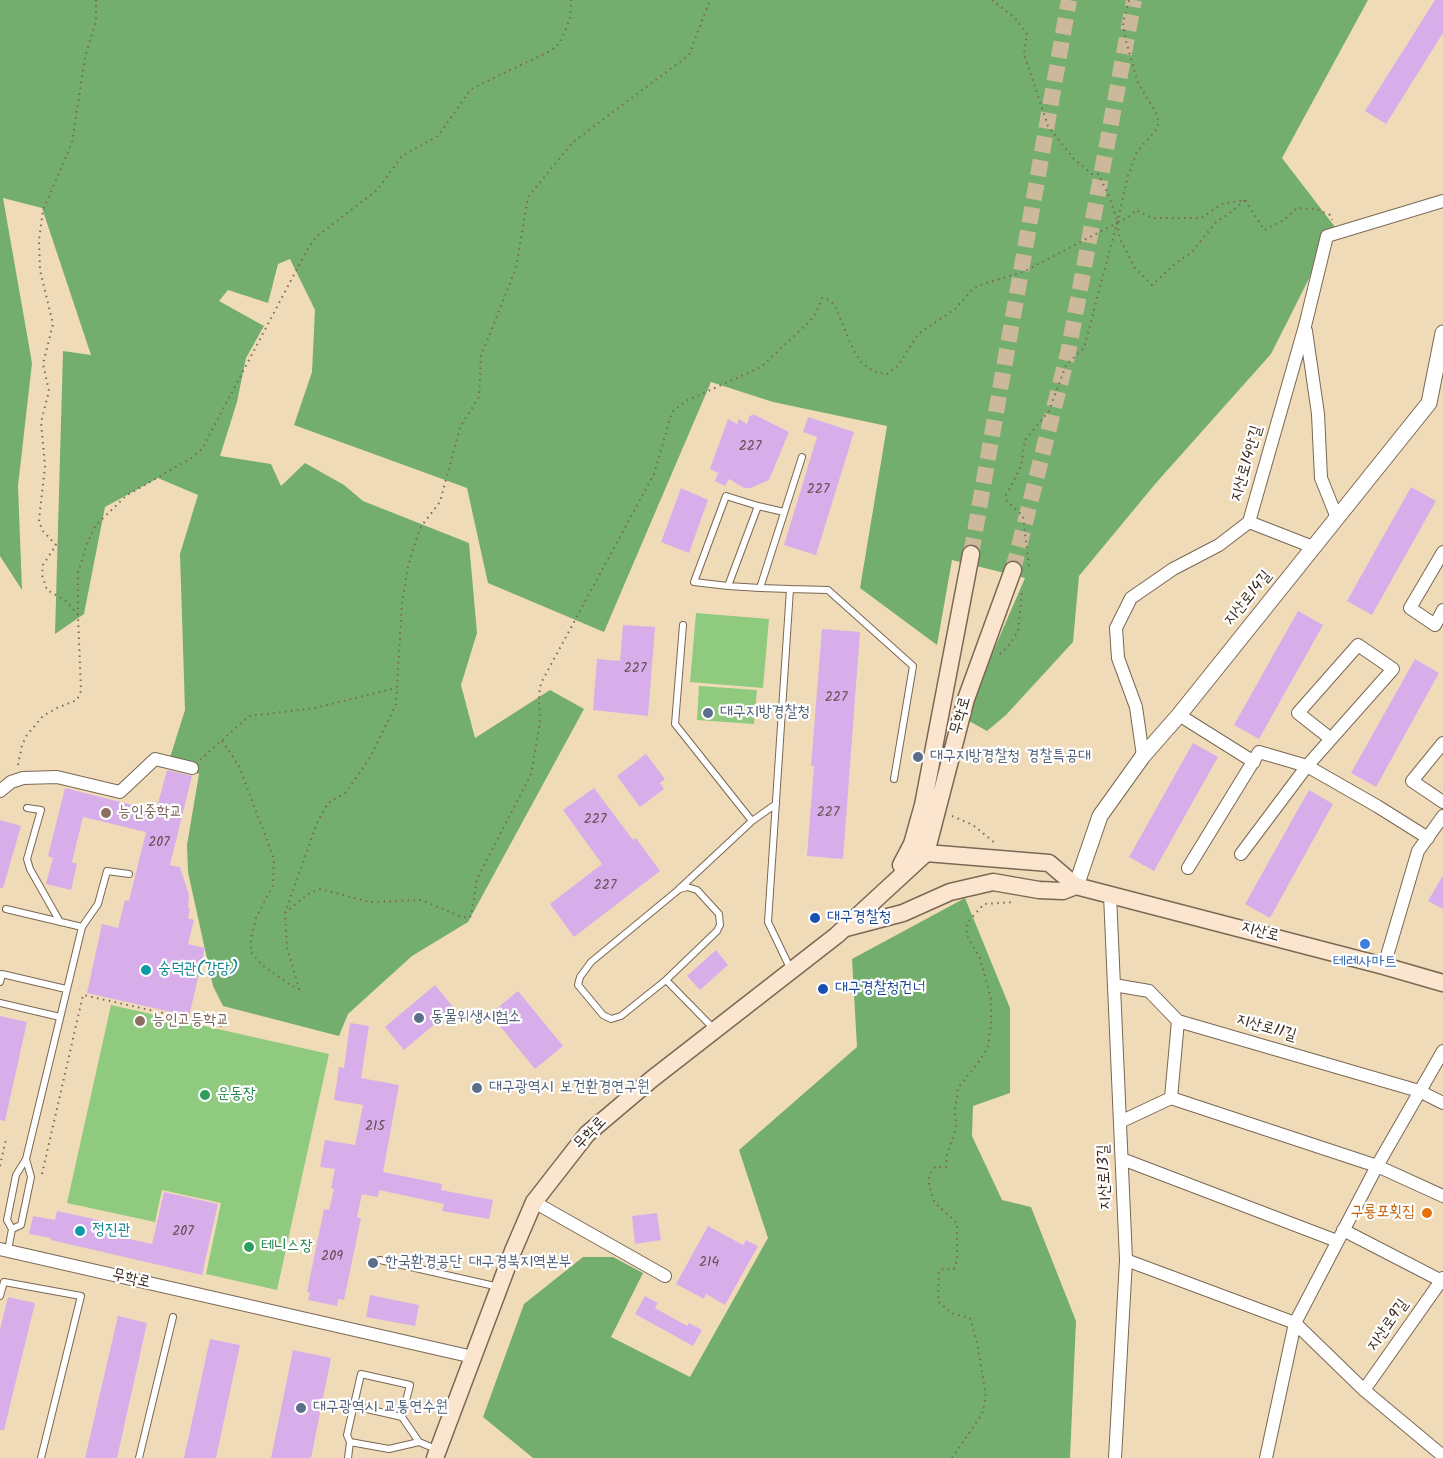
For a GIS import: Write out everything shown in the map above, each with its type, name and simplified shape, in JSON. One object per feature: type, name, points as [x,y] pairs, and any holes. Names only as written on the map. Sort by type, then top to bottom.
[{"type":"main road","name":"무학로","points":[[890,887],[912,844],[923,805],[971,554]]},
{"type":"main road","name":"무학로","points":[[437,1454],[499,1287],[534,1202],[587,1134],[652,1079],[845,928],[926,853],[966,699],[1021,569]]},
{"type":"main road","name":"지산로","points":[[905,858],[926,853],[1048,863],[1077,886],[1443,983]]},
{"type":"main road","name":"지산로","points":[[903,914],[950,892],[993,882],[1039,890],[1063,891],[1077,886]]},
{"type":"main road","name":"무학로","points":[[845,928],[903,914]]},
{"type":"street","points":[[1339,233],[1443,201]]},
{"type":"street","name":"지산로14안길","points":[[1143,756],[1136,707],[1118,658],[1116,628],[1131,598],[1173,569],[1219,545],[1249,522],[1305,326],[1327,237],[1339,233]]},
{"type":"street","points":[[1305,326],[1318,414],[1321,478],[1336,518]]},
{"type":"street","name":"지산로14길","points":[[1077,886],[1100,816],[1143,756],[1179,715],[1429,403],[1443,333]]},
{"type":"street","points":[[1429,403],[1443,395]]},
{"type":"street","points":[[1249,522],[1313,547]]},
{"type":"street","points":[[1443,552],[1410,608],[1435,625],[1443,610]]},
{"type":"street","points":[[1241,854],[1307,766],[1331,739],[1393,669],[1358,645],[1298,713],[1331,739]]},
{"type":"street","points":[[1179,715],[1254,762]]},
{"type":"street","points":[[1443,743],[1412,780],[1443,802]]},
{"type":"street","points":[[1188,868],[1259,752],[1307,766],[1428,838]]},
{"type":"street","points":[[0,791],[11,782],[23,778],[57,777],[120,792],[155,759],[192,768]]},
{"type":"street","points":[[1384,966],[1418,851],[1443,816]]},
{"type":"street","name":"지산로13길","points":[[1110,895],[1126,1260],[1115,1458]]},
{"type":"street","name":"지산로11길","points":[[1114,985],[1149,991],[1178,1020],[1419,1092]]},
{"type":"street","points":[[1171,1098],[1178,1020]]},
{"type":"street","points":[[1266,1458],[1295,1323],[1377,1166],[1443,1051]]},
{"type":"street","points":[[1419,1092],[1443,1103]]},
{"type":"street","points":[[1120,1122],[1171,1098],[1377,1166],[1443,1196]]},
{"type":"street","points":[[1122,1159],[1340,1235]]},
{"type":"street","points":[[534,1202],[665,1276]]},
{"type":"street","name":"지산로9길","points":[[1340,1235],[1442,1279],[1364,1390]]},
{"type":"street","name":"무학로","points":[[4,1250],[473,1357]]},
{"type":"street","points":[[1126,1260],[1295,1323],[1364,1390],[1443,1456]]},
{"type":"lane","points":[[760,588],[802,457]]},
{"type":"lane","points":[[784,512],[726,496],[694,582],[760,588],[828,590],[913,666],[894,779]]},
{"type":"lane","points":[[728,586],[758,506]]},
{"type":"lane","points":[[790,589],[768,922],[792,971]]},
{"type":"lane","points":[[683,626],[675,724],[752,821]]},
{"type":"lane","points":[[677,891],[687,887],[697,890],[719,914],[720,925],[713,935],[666,980],[621,1016],[611,1019],[603,1015],[578,985],[580,977],[591,962],[677,891],[752,821],[776,804]]},
{"type":"lane","points":[[27,808],[41,810],[27,859],[30,869],[60,922]]},
{"type":"lane","points":[[12,1229],[7,1220],[16,1175],[26,1160],[82,927],[98,904],[108,871],[129,874]]},
{"type":"lane","points":[[6,909],[82,927]]},
{"type":"lane","points":[[0,982],[2,974],[66,989]]},
{"type":"lane","points":[[666,980],[715,1030]]},
{"type":"lane","points":[[0,1003],[60,1017]]},
{"type":"lane","points":[[4,1250],[12,1229],[21,1225],[31,1178],[26,1160]]},
{"type":"lane","points":[[380,1260],[499,1287]]},
{"type":"lane","points":[[0,1296],[4,1282],[81,1296],[41,1458]]},
{"type":"lane","points":[[139,1458],[173,1317]]},
{"type":"lane","points":[[348,1458],[350,1442],[347,1435],[361,1374],[410,1385],[402,1417]]},
{"type":"lane","points":[[354,1406],[402,1417],[419,1442],[437,1454]]},
{"type":"lane","points":[[350,1442],[389,1449],[419,1442]]},
{"type":"path","points":[[78,615],[66,601],[47,590],[42,575],[44,565],[56,545],[42,530],[39,520],[45,466],[41,422],[48,391],[43,364],[53,324],[40,270],[39,240],[43,210],[72,143],[85,57],[96,21],[96,0]]},
{"type":"path","points":[[16,772],[21,745],[27,735],[43,716],[76,700],[81,691],[78,573],[96,525],[127,495],[190,459],[202,449],[316,237],[377,190],[402,156],[438,136],[471,89],[550,51],[560,43],[570,18],[571,0]]},
{"type":"path","points":[[222,741],[239,766],[274,860],[273,885],[256,918],[251,938],[252,952],[262,965],[299,989],[287,947],[285,913],[317,823],[328,803],[345,793],[372,754],[396,704],[402,603],[408,566],[420,528],[440,502],[460,428],[479,397],[481,356],[516,268],[528,197],[573,142],[689,55],[710,0]]},
{"type":"path","points":[[992,0],[1015,18],[1027,34],[1024,54],[1048,126],[1074,159],[1092,174],[1098,174],[1109,196],[1117,223]]},
{"type":"path","points":[[1021,569],[1023,516],[1007,501],[1006,495],[1021,467],[1025,440],[1049,411],[1066,365],[1084,348],[1132,162],[1160,123],[1138,83],[1126,41],[1123,23],[1129,0]]},
{"type":"path","points":[[1117,223],[1128,218],[1136,210],[1152,218],[1201,218],[1221,204],[1245,200],[1264,230],[1284,220],[1297,208],[1316,209],[1330,215],[1339,233]]},
{"type":"path","points":[[996,658],[1010,644],[1018,631],[1022,590]]},
{"type":"path","points":[[192,768],[249,716],[315,708],[396,688]]},
{"type":"path","points":[[945,812],[973,825],[994,841],[1002,858]]},
{"type":"path","points":[[952,1458],[982,1414],[986,1397],[977,1342],[970,1318],[951,1313],[938,1301],[939,1271],[954,1269],[957,1259],[957,1223],[934,1203],[929,1186],[929,1175],[935,1167],[946,1167],[947,1154],[956,1128],[955,1111],[958,1088],[981,1059],[988,1046],[991,999],[980,958],[967,936],[967,923],[984,904],[1015,902],[1039,890]]},
{"type":"path","points":[[40,1182],[83,995],[226,1027]]},
{"type":"path","points":[[0,1166],[6,1139]]},
{"type":"green space","points":[[0,0],[1368,0],[1282,158],[1335,227],[1271,354],[1156,483],[1079,576],[1073,642],[1006,715],[987,731],[969,721],[980,682],[1025,578],[952,560],[937,645],[860,588],[887,426],[773,402],[711,382],[604,632],[488,583],[467,488],[294,425],[312,372],[315,310],[290,259],[278,264],[268,303],[228,290],[219,301],[264,326],[246,358],[237,402],[220,456],[271,464],[281,486],[305,463],[344,485],[363,501],[469,543],[477,633],[461,685],[475,738],[550,690],[584,709],[468,922],[412,956],[348,1014],[339,1036],[223,1006],[213,986],[188,872],[187,845],[199,774],[168,764],[185,710],[180,554],[198,495],[158,478],[105,507],[84,614],[55,634],[63,351],[91,355],[42,208],[3,198],[32,363],[18,486],[22,590],[0,556]]},
{"type":"green space","points":[[696,613],[769,619],[763,688],[690,682]]},
{"type":"green space","points":[[699,686],[757,690],[754,724],[697,720]]},
{"type":"green space","points":[[965,898],[1010,1008],[1010,1093],[973,1106],[972,1136],[1002,1200],[1031,1207],[1076,1321],[1070,1458],[533,1458],[483,1417],[524,1304],[583,1257],[613,1257],[643,1273],[611,1337],[690,1377],[768,1238],[739,1150],[857,1047],[852,959]]},
{"type":"green space","name":"운동장","points":[[111,1005],[329,1054],[277,1290],[206,1274],[221,1203],[162,1190],[155,1222],[67,1203]]},
{"type":"building","points":[[1435,0],[1443,0],[1443,33],[1386,124],[1365,111]]},
{"type":"building","points":[[753,414],[789,432],[769,480],[751,488],[744,488],[729,479],[725,486],[715,481],[718,473],[710,469],[728,419],[737,424],[739,419],[747,424],[750,415]]},
{"type":"building","points":[[808,417],[854,432],[816,555],[784,545],[817,437],[803,432]]},
{"type":"building","points":[[1411,487],[1436,501],[1372,615],[1347,601]]},
{"type":"building","points":[[681,488],[708,500],[689,553],[661,542]]},
{"type":"building","points":[[1298,611],[1323,625],[1259,739],[1234,725]]},
{"type":"building","points":[[623,625],[655,627],[648,716],[593,710],[597,659],[620,661]]},
{"type":"building","points":[[822,629],[860,632],[843,859],[807,856],[814,766],[811,766]]},
{"type":"building","points":[[1415,659],[1439,673],[1376,787],[1351,773]]},
{"type":"building","points":[[1193,743],[1218,757],[1154,871],[1129,857]]},
{"type":"building","points":[[646,754],[665,779],[660,783],[664,789],[640,807],[617,776]]},
{"type":"building","points":[[167,770],[192,776],[170,865],[180,867],[189,895],[188,918],[194,920],[188,944],[205,948],[189,1016],[87,993],[102,924],[118,928],[125,900],[129,901],[146,832],[83,817],[72,862],[77,864],[71,890],[46,884],[53,858],[48,856],[65,788],[156,811]]},
{"type":"building","points":[[594,788],[633,840],[636,838],[660,871],[574,937],[550,904],[602,864],[563,810]]},
{"type":"building","points":[[1309,790],[1333,804],[1270,918],[1245,904]]},
{"type":"building","points":[[0,820],[21,826],[3,888],[0,888]]},
{"type":"building","points":[[1443,875],[1443,909],[1428,901]]},
{"type":"building","points":[[716,950],[728,965],[700,990],[687,976]]},
{"type":"building","name":"동물위생시험소","points":[[435,985],[454,1008],[404,1050],[385,1027]]},
{"type":"building","points":[[518,991],[563,1046],[535,1069],[490,1014]]},
{"type":"building","points":[[0,1016],[27,1022],[5,1121],[0,1120]]},
{"type":"building","points":[[350,1023],[369,1026],[361,1078],[399,1085],[383,1172],[442,1184],[441,1190],[493,1200],[489,1219],[442,1211],[444,1204],[379,1190],[378,1197],[362,1194],[357,1217],[361,1218],[344,1300],[338,1299],[337,1306],[308,1300],[310,1293],[307,1292],[324,1209],[329,1210],[334,1189],[331,1188],[335,1169],[320,1167],[325,1140],[355,1145],[363,1105],[334,1100],[339,1067],[344,1068]]},
{"type":"building","points":[[164,1192],[218,1204],[202,1275],[29,1234],[33,1216],[55,1220],[57,1211],[108,1222],[106,1234],[152,1244]]},
{"type":"building","points":[[657,1213],[661,1240],[635,1244],[632,1216]]},
{"type":"building","points":[[708,1226],[743,1245],[746,1240],[758,1246],[725,1305],[706,1294],[704,1299],[676,1284]]},
{"type":"building","points":[[370,1295],[419,1305],[415,1326],[366,1317]]},
{"type":"building","points":[[645,1296],[658,1303],[655,1308],[687,1326],[689,1323],[702,1330],[693,1346],[635,1314]]},
{"type":"building","points":[[8,1297],[35,1303],[4,1430],[0,1430],[0,1330]]},
{"type":"building","points":[[118,1316],[147,1323],[117,1458],[85,1458]]},
{"type":"building","points":[[210,1339],[240,1345],[216,1458],[184,1458]]},
{"type":"building","name":"대구광역시 교통연수원","points":[[293,1350],[331,1358],[311,1458],[271,1458]]},
{"type":"tunnel","points":[[971,554],[1069,0]]},
{"type":"tunnel","points":[[1013,570],[1068,353],[1134,0]]},
{"type":"place","name":"대구지방경찰청","points":[[708,713]]},
{"type":"place","name":"대구지방경찰청 경찰특공대","points":[[918,757]]},
{"type":"place","name":"능인중학교","points":[[106,813]]},
{"type":"place","name":"대구경찰청","points":[[815,918]]},
{"type":"place","name":"테레사마트","points":[[1365,944]]},
{"type":"place","name":"숭덕관(강당)","points":[[146,970]]},
{"type":"place","name":"대구경찰청건너","points":[[823,989]]},
{"type":"place","name":"동물위생시험소","points":[[419,1018]]},
{"type":"place","name":"능인고등학교","points":[[140,1021]]},
{"type":"place","name":"대구광역시 보건환경연구원","points":[[477,1088]]},
{"type":"place","name":"운동장","points":[[205,1095]]},
{"type":"place","name":"구룡포횟집","points":[[1427,1213]]},
{"type":"place","name":"정진관","points":[[80,1231]]},
{"type":"place","name":"테니스장","points":[[249,1247]]},
{"type":"place","name":"한국환경공단 대구경북지역본부","points":[[373,1263]]},
{"type":"place","name":"대구광역시 교통연수원","points":[[301,1408]]}]
